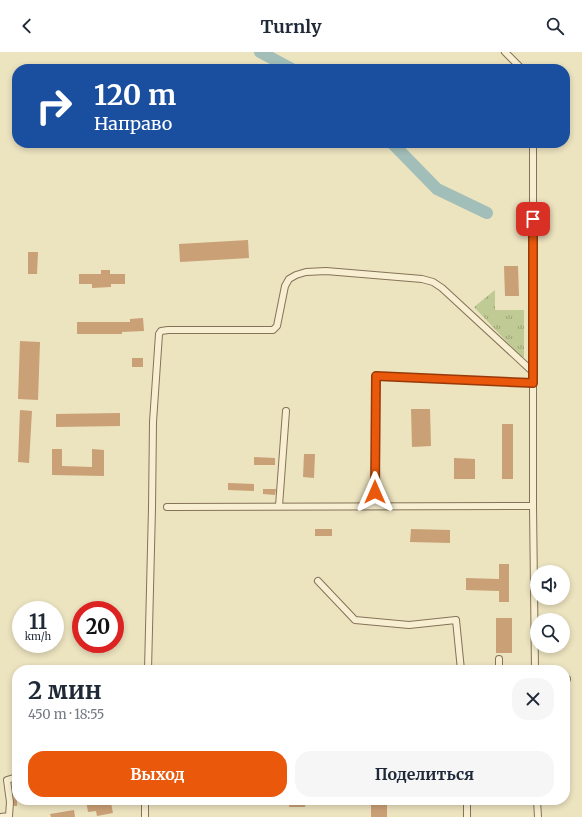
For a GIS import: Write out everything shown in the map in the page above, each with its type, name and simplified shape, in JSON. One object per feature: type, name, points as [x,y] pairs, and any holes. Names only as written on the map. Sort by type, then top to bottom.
[{"type":"street","points":[[505,52],[517,64]]},
{"type":"street","points":[[532,148],[535,665]]},
{"type":"street","points":[[148,665],[153,422],[159,334],[161,331],[273,330],[277,326],[285,286],[289,279],[306,272],[326,271],[410,278],[433,282],[442,288],[533,372]]},
{"type":"street","points":[[375,506],[376,376],[533,383]]},
{"type":"street","points":[[279,506],[286,411]]},
{"type":"street","points":[[167,507],[533,506]]},
{"type":"street","points":[[318,581],[355,620],[409,625],[456,620],[460,665]]},
{"type":"street","points":[[499,659],[499,665]]},
{"type":"street","points":[[1,817],[9,816],[10,802],[3,780]]},
{"type":"street","points":[[145,805],[145,817]]},
{"type":"street","points":[[467,805],[467,817]]},
{"type":"street","points":[[537,805],[538,817]]},
{"type":"green space","points":[[495,290],[495,310],[524,310],[524,357],[521,357],[474,307]]},
{"type":"building","points":[[248,240],[249,258],[180,262],[179,244]]},
{"type":"building","points":[[28,252],[38,252],[37,274],[28,274]]},
{"type":"building","points":[[504,266],[518,266],[519,296],[505,296]]},
{"type":"building","points":[[101,270],[110,270],[110,274],[125,274],[125,284],[111,284],[111,287],[92,288],[92,284],[79,284],[79,274],[101,274]]},
{"type":"building","points":[[143,318],[144,331],[122,332],[122,334],[77,334],[77,322],[130,322],[130,319]]},
{"type":"building","points":[[20,341],[40,342],[38,400],[18,399]]},
{"type":"building","points":[[132,358],[143,358],[143,367],[132,367]]},
{"type":"building","points":[[411,409],[430,409],[431,446],[412,447]]},
{"type":"building","points":[[20,410],[32,411],[29,463],[18,462]]},
{"type":"building","points":[[120,413],[120,426],[56,427],[56,414]]},
{"type":"building","points":[[502,424],[513,424],[513,479],[502,479]]},
{"type":"building","points":[[52,449],[62,449],[62,466],[92,467],[92,449],[104,450],[104,476],[52,475]]},
{"type":"building","points":[[304,454],[315,454],[314,478],[303,477]]},
{"type":"building","points":[[254,457],[275,458],[275,465],[254,465]]},
{"type":"building","points":[[454,458],[475,459],[475,479],[454,479]]},
{"type":"building","points":[[228,483],[254,484],[254,491],[228,490]]},
{"type":"building","points":[[263,489],[276,489],[275,495],[263,494]]},
{"type":"building","points":[[315,529],[332,529],[332,536],[315,536]]},
{"type":"building","points":[[411,529],[450,530],[450,543],[410,542]]},
{"type":"building","points":[[499,564],[509,564],[509,602],[499,602],[499,591],[466,590],[466,578],[499,579]]},
{"type":"building","points":[[496,618],[512,618],[512,653],[496,653]]},
{"type":"building","points":[[87,805],[111,805],[113,813],[97,816],[96,811],[88,812]]},
{"type":"building","points":[[289,805],[305,805],[305,807],[289,807]]},
{"type":"building","points":[[371,805],[387,805],[387,817],[371,817]]},
{"type":"building","points":[[74,810],[75,817],[51,817],[50,814]]},
{"type":"waterway","points":[[260,52],[283,64]]},
{"type":"waterway","points":[[397,148],[437,189],[487,213]]},
{"type":"route","points":[[375,492],[376,376],[533,383],[533,219]]}]
